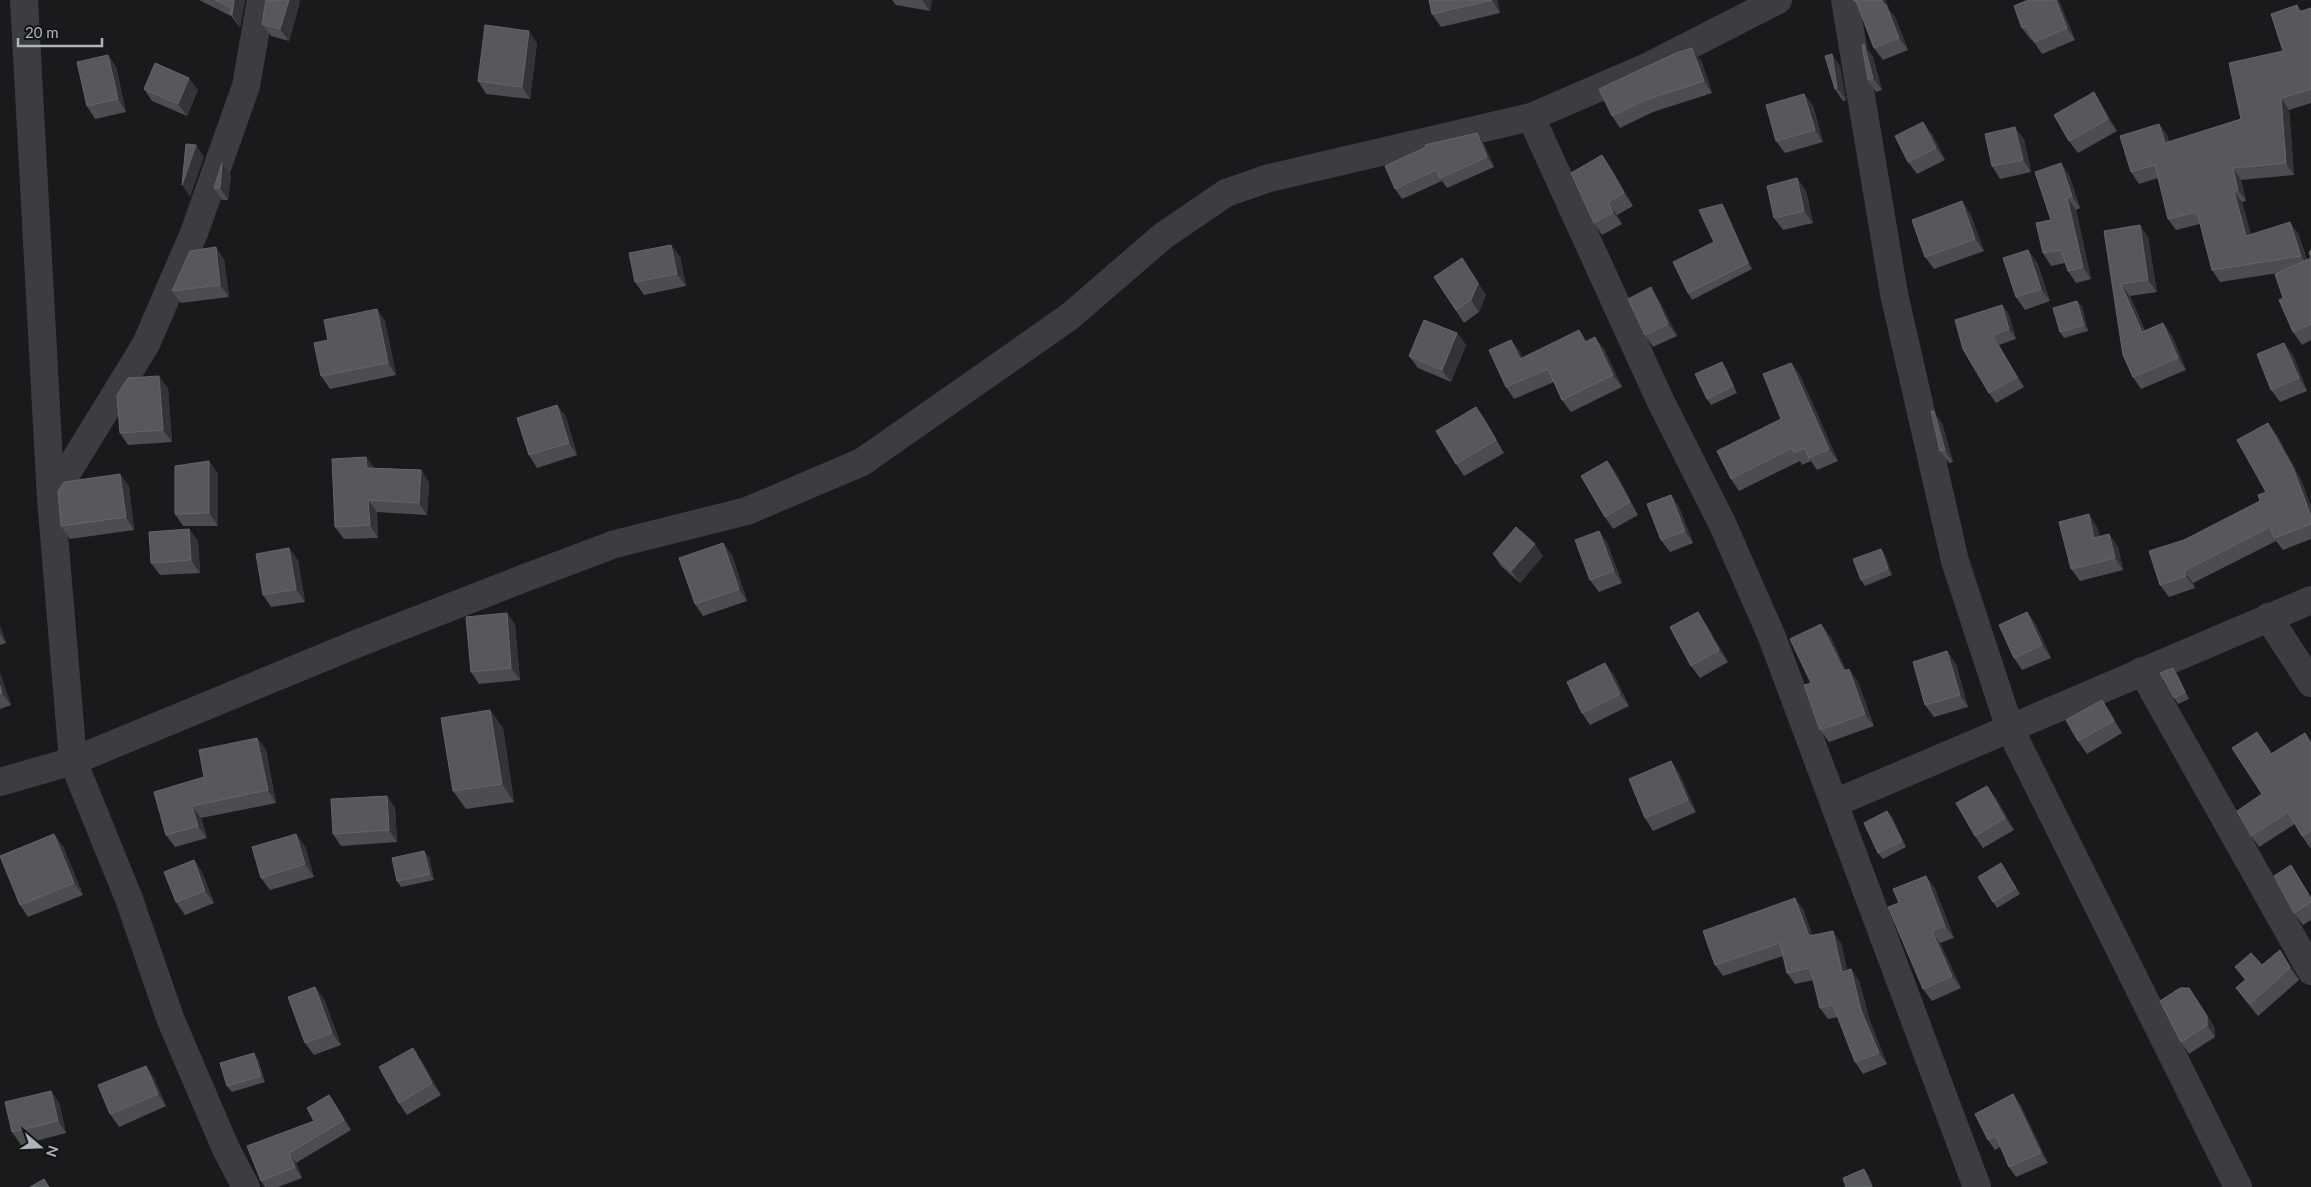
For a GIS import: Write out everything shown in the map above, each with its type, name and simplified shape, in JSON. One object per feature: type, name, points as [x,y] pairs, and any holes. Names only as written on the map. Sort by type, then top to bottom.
[{"type":"street","points":[[24,0],[51,499],[73,761],[130,899],[170,1018],[226,1150],[246,1187]]},
{"type":"street","points":[[51,499],[146,344],[190,242],[246,86],[261,0]]},
{"type":"street","points":[[0,782],[73,761],[318,659],[615,544],[747,511],[862,462],[1069,317],[1163,236],[1226,193],[1269,178],[1531,117],[1649,66],[1778,0]]},
{"type":"street","points":[[1845,0],[1894,294],[1955,561],[2010,729],[2238,1187]]},
{"type":"street","points":[[1531,117],[1660,400],[1730,540],[1772,637],[1977,1187]]},
{"type":"street","points":[[1835,804],[2311,600]]},
{"type":"street","points":[[2268,617],[2311,683]]},
{"type":"street","points":[[2142,671],[2311,971]]},
{"type":"building","points":[[215,0],[234,0],[232,15],[230,14],[232,8]]},
{"type":"building","points":[[266,0],[289,0],[280,29],[262,24]]},
{"type":"building","points":[[1429,0],[1492,0],[1432,14]]},
{"type":"building","points":[[1854,0],[1882,0],[1884,5],[1886,5],[1899,38],[1874,48]]},
{"type":"building","points":[[2028,0],[2056,0],[2067,28],[2034,42],[2027,26],[2022,28],[2014,6]]},
{"type":"building","points":[[2297,5],[2299,12],[2311,8],[2311,89],[2281,98],[2286,163],[2233,168],[2238,190],[2234,191],[2246,236],[2290,222],[2301,256],[2212,270],[2197,212],[2168,219],[2155,165],[2131,172],[2120,136],[2159,124],[2165,143],[2241,119],[2229,63],[2283,51],[2271,14]]},
{"type":"building","points":[[485,25],[529,31],[522,87],[478,81]]},
{"type":"building","points":[[1864,44],[1873,78],[1868,80],[1862,45]]},
{"type":"building","points":[[1692,48],[1704,81],[1645,100],[1612,116],[1599,89],[1676,53]]},
{"type":"building","points":[[1832,54],[1837,88],[1835,89],[1825,56]]},
{"type":"building","points":[[108,55],[118,99],[87,106],[77,62]]},
{"type":"building","points":[[155,63],[189,78],[178,104],[144,89]]},
{"type":"building","points":[[2094,92],[2108,119],[2069,141],[2054,115]]},
{"type":"building","points":[[1804,94],[1815,130],[1776,141],[1766,105]]},
{"type":"building","points":[[1923,122],[1936,148],[1908,162],[1895,136]]},
{"type":"building","points":[[2015,127],[2023,160],[1992,166],[1985,134]]},
{"type":"building","points":[[1477,133],[1487,157],[1440,178],[1436,170],[1395,189],[1385,166],[1426,147],[1425,145]]},
{"type":"building","points":[[186,144],[196,145],[182,185]]},
{"type":"building","points":[[1602,155],[1624,193],[1608,202],[1613,212],[1594,223],[1571,173]]},
{"type":"building","points":[[222,163],[220,188],[214,188]]},
{"type":"building","points":[[2061,163],[2072,196],[2067,197],[2083,267],[2068,271],[2061,250],[2043,253],[2036,223],[2051,220],[2035,172]]},
{"type":"building","points":[[1797,178],[1804,211],[1774,218],[1767,186]]},
{"type":"building","points":[[1962,201],[1975,239],[1925,257],[1912,220]]},
{"type":"building","points":[[1722,204],[1748,263],[1688,293],[1673,262],[1714,242],[1699,210]]},
{"type":"building","points":[[2140,225],[2148,280],[2121,284],[2142,332],[2163,323],[2178,358],[2133,377],[2123,355],[2104,231]]},
{"type":"building","points":[[671,245],[677,274],[635,282],[629,253]]},
{"type":"building","points":[[216,247],[220,285],[172,291],[190,251]]},
{"type":"building","points":[[2028,250],[2041,289],[2016,297],[2003,258]]},
{"type":"building","points":[[1462,258],[1478,283],[1471,300],[1456,310],[1434,277]]},
{"type":"building","points":[[2311,258],[2311,324],[2293,332],[2279,300],[2283,298],[2275,274]]},
{"type":"building","points":[[1651,287],[1668,324],[1645,335],[1628,299]]},
{"type":"building","points":[[2077,301],[2084,325],[2060,332],[2053,308]]},
{"type":"building","points":[[2002,305],[2009,329],[1992,335],[2017,377],[1989,393],[1963,349],[1955,320]]},
{"type":"building","points":[[377,309],[388,363],[321,376],[314,343],[328,340],[324,320]]},
{"type":"building","points":[[1424,320],[1457,333],[1442,370],[1409,356]]},
{"type":"building","points":[[1579,330],[1585,342],[1595,337],[1613,375],[1562,400],[1548,369],[1506,387],[1489,350],[1511,340],[1520,359]]},
{"type":"building","points":[[2284,343],[2299,378],[2271,390],[2257,354]]},
{"type":"building","points":[[1722,362],[1733,386],[1707,399],[1695,374]]},
{"type":"building","points":[[1791,363],[1829,449],[1809,458],[1805,448],[1794,453],[1792,448],[1731,479],[1717,451],[1781,419],[1763,374]]},
{"type":"building","points":[[159,376],[163,430],[120,433],[117,395],[128,378]]},
{"type":"building","points":[[557,405],[569,443],[529,455],[517,418]]},
{"type":"building","points":[[1476,407],[1496,440],[1456,464],[1436,431]]},
{"type":"building","points":[[1931,411],[1934,411],[1945,450],[1940,451]]},
{"type":"building","points":[[2268,423],[2293,468],[2311,516],[2311,524],[2274,538],[2270,527],[2184,571],[2186,576],[2160,585],[2149,551],[2184,540],[2260,501],[2258,495],[2266,492],[2237,440]]},
{"type":"building","points":[[366,457],[367,468],[421,470],[419,503],[368,500],[370,525],[335,527],[332,459]]},
{"type":"building","points":[[209,461],[209,513],[175,514],[175,466]]},
{"type":"building","points":[[1607,461],[1630,502],[1605,517],[1581,476]]},
{"type":"building","points":[[120,474],[126,517],[61,526],[58,491],[64,482]]},
{"type":"building","points":[[1671,495],[1685,531],[1661,540],[1647,504]]},
{"type":"building","points":[[2089,514],[2094,538],[2109,534],[2115,558],[2071,569],[2059,522]]},
{"type":"building","points":[[1516,527],[1535,544],[1511,571],[1493,554]]},
{"type":"building","points":[[189,529],[191,560],[151,563],[149,532]]},
{"type":"building","points":[[1599,531],[1614,571],[1590,580],[1575,540]]},
{"type":"building","points":[[723,543],[739,589],[695,604],[679,558]]},
{"type":"building","points":[[289,548],[296,589],[263,595],[256,554]]},
{"type":"building","points":[[1881,549],[1888,569],[1861,580],[1853,559]]},
{"type":"building","points":[[1698,612],[1719,650],[1691,666],[1670,627]]},
{"type":"building","points":[[2027,612],[2042,645],[2014,658],[1999,625]]},
{"type":"building","points":[[507,613],[511,668],[471,672],[466,617]]},
{"type":"building","points":[[1821,624],[1844,671],[1849,669],[1865,714],[1820,730],[1804,685],[1811,683],[1790,639]]},
{"type":"building","points":[[1947,651],[1960,695],[1925,705],[1913,662]]},
{"type":"building","points":[[1605,663],[1620,694],[1582,713],[1567,682]]},
{"type":"building","points":[[2173,668],[2185,692],[2174,698],[2160,673]]},
{"type":"building","points":[[2102,700],[2114,721],[2078,741],[2066,720]]},
{"type":"building","points":[[490,710],[502,784],[453,791],[441,718]]},
{"type":"building","points":[[2257,732],[2271,754],[2305,733],[2311,743],[2311,831],[2302,836],[2288,812],[2251,836],[2237,811],[2262,794],[2232,748]]},
{"type":"building","points":[[257,738],[268,790],[192,806],[198,826],[166,835],[154,792],[204,777],[199,750]]},
{"type":"building","points":[[1671,761],[1688,800],[1645,818],[1629,779]]},
{"type":"building","points":[[1987,786],[2005,818],[1975,836],[1956,803]]},
{"type":"building","points":[[387,796],[389,830],[333,834],[331,799]]},
{"type":"building","points":[[1887,811],[1902,841],[1878,853],[1864,823]]},
{"type":"building","points":[[54,834],[74,883],[20,905],[0,856]]},
{"type":"building","points":[[296,834],[305,864],[261,878],[252,847]]},
{"type":"building","points":[[424,851],[430,874],[397,881],[392,858]]},
{"type":"building","points":[[194,860],[205,891],[176,902],[164,872]]},
{"type":"building","points":[[2001,863],[2016,888],[1993,902],[1978,877]]},
{"type":"building","points":[[2291,865],[2311,899],[2311,902],[2294,913],[2274,876]]},
{"type":"building","points":[[1926,876],[1945,926],[1932,931],[1952,976],[1923,989],[1888,907],[1899,903],[1893,889]]},
{"type":"building","points":[[1795,898],[1809,936],[1833,931],[1842,972],[1851,969],[1861,1010],[1879,1053],[1855,1062],[1833,1005],[1820,1008],[1810,968],[1787,973],[1780,943],[1715,965],[1703,931]]},
{"type":"building","points":[[2280,950],[2290,968],[2250,1004],[2236,988],[2246,979],[2235,967],[2251,953],[2262,965]]},
{"type":"building","points":[[315,987],[332,1033],[305,1043],[288,997]]},
{"type":"building","points":[[2180,988],[2189,988],[2207,1016],[2207,1025],[2181,1042],[2160,1001]]},
{"type":"building","points":[[413,1048],[432,1083],[399,1103],[379,1067]]},
{"type":"building","points":[[254,1053],[261,1076],[227,1086],[220,1063]]},
{"type":"building","points":[[146,1066],[158,1094],[110,1114],[98,1085]]},
{"type":"building","points":[[51,1091],[58,1121],[12,1132],[5,1102]]},
{"type":"building","points":[[2013,1094],[2041,1153],[2009,1167],[1996,1136],[1988,1140],[1975,1114]]},
{"type":"building","points":[[329,1095],[344,1120],[289,1153],[295,1167],[261,1181],[247,1146],[314,1121],[307,1108]]},
{"type":"building","points":[[1864,1169],[1872,1187],[1846,1187],[1843,1178]]},
{"type":"building","points":[[44,1179],[49,1187],[30,1187]]}]
